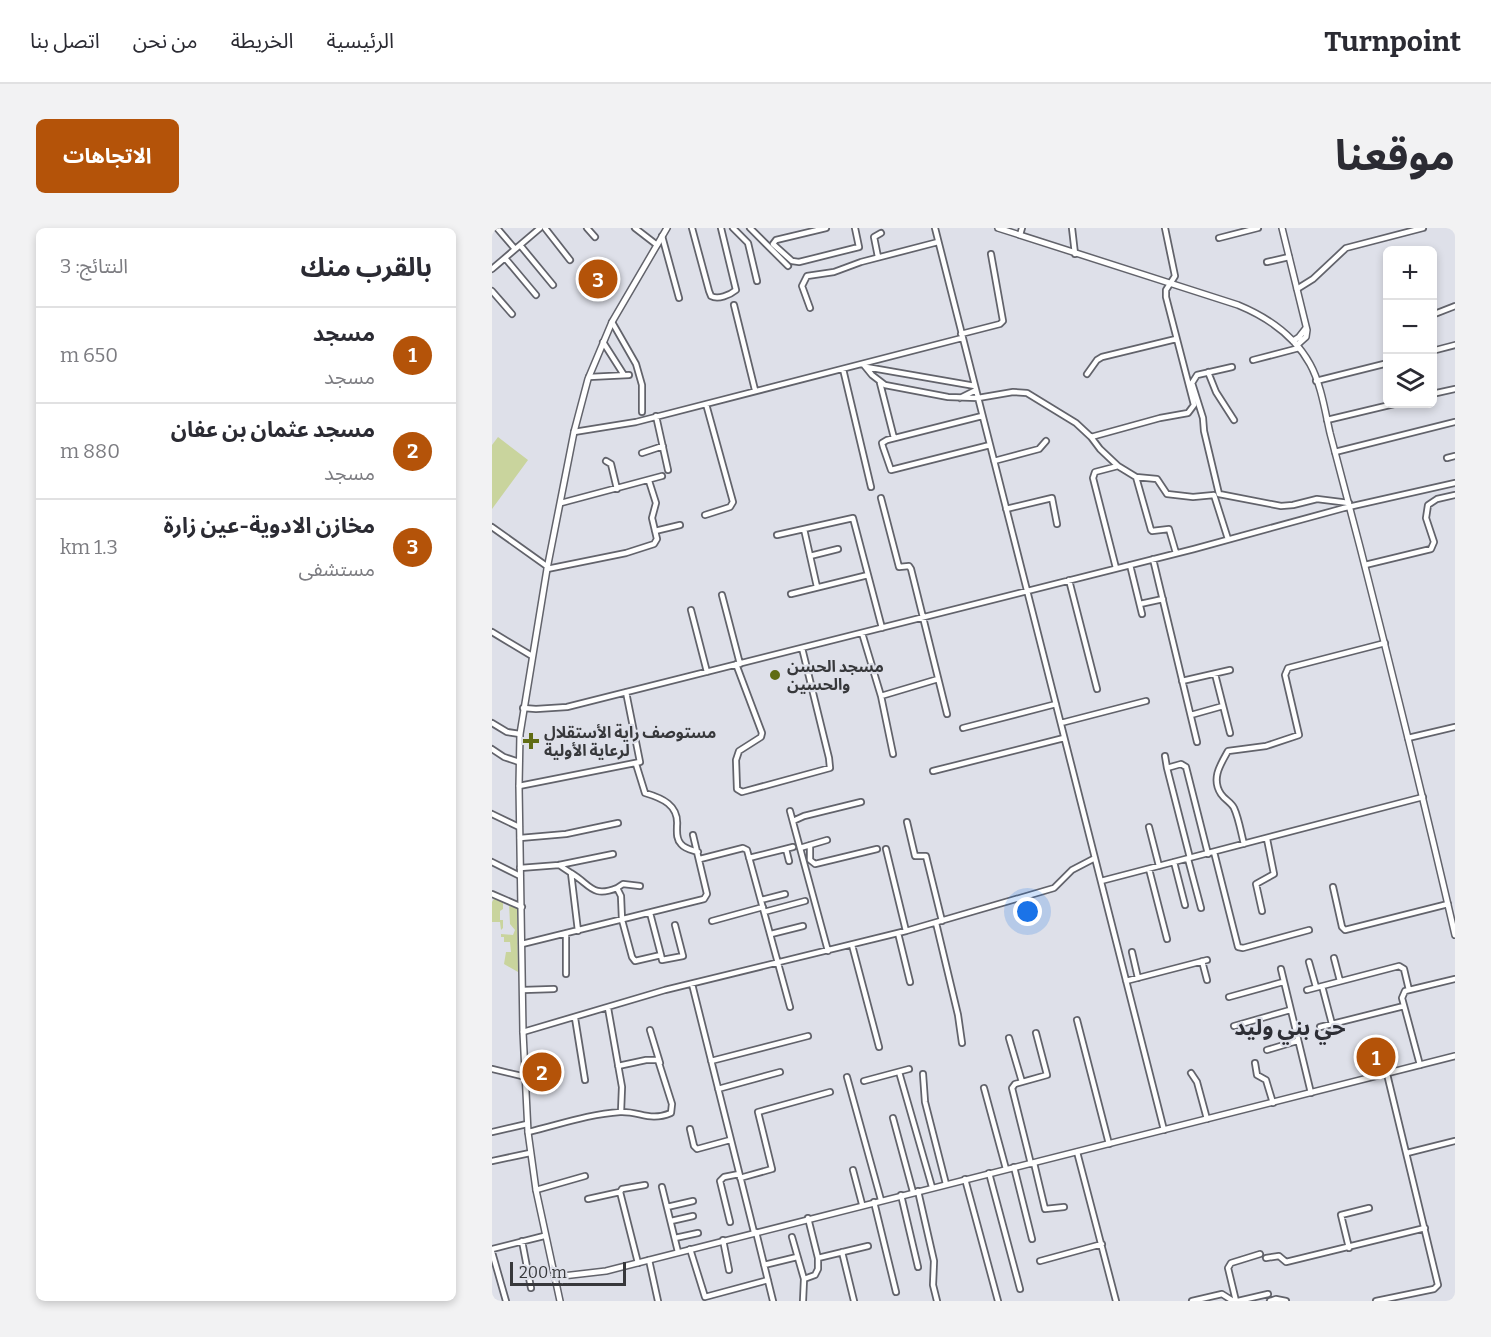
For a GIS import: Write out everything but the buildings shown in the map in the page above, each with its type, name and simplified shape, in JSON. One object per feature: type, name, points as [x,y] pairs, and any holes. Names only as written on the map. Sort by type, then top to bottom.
[{"type":"main road","points":[[560,1301],[544,1236],[527,1125],[519,827],[520,734],[532,656],[574,432],[589,377],[612,322],[667,228]]},
{"type":"main road","points":[[998,228],[1251,310],[1269,320],[1306,357],[1316,381],[1350,506],[1424,797],[1455,935]]},
{"type":"main road","points":[[1282,228],[1306,326],[1306,357]]},
{"type":"main road","points":[[1296,345],[1306,326]]},
{"type":"main road","points":[[1296,345],[1306,337]]},
{"type":"main road","points":[[554,1277],[606,1271],[862,1204],[1033,1164],[1453,1057]]},
{"type":"street","points":[[496,228],[515,249]]},
{"type":"street","points":[[544,228],[570,260]]},
{"type":"street","points":[[587,228],[595,237]]},
{"type":"street","points":[[635,228],[657,245]]},
{"type":"street","points":[[692,228],[709,291],[715,298],[736,290],[721,228]]},
{"type":"street","points":[[733,228],[748,243],[757,281]]},
{"type":"street","points":[[750,228],[788,266]]},
{"type":"street","points":[[826,228],[776,240],[773,244],[792,261],[799,262],[859,247],[855,228]]},
{"type":"street","points":[[935,228],[1164,1130]]},
{"type":"street","points":[[1020,235],[1022,228]]},
{"type":"street","points":[[1072,228],[1075,254]]},
{"type":"street","points":[[1091,437],[1189,412],[1194,404],[1166,297],[1166,290],[1175,276],[1165,228]]},
{"type":"street","points":[[1219,238],[1258,228]]},
{"type":"street","points":[[1297,289],[1313,279],[1346,248],[1423,228]]},
{"type":"street","points":[[493,265],[505,258],[536,229]]},
{"type":"street","points":[[878,257],[873,237],[881,233]]},
{"type":"street","points":[[662,236],[679,298]]},
{"type":"street","points":[[810,308],[802,286],[807,276],[834,272],[878,257],[938,242]]},
{"type":"street","points":[[520,245],[553,285]]},
{"type":"street","points":[[574,432],[656,416],[865,365],[1000,324],[1003,321],[991,254]]},
{"type":"street","points":[[1267,262],[1289,257]]},
{"type":"street","points":[[505,258],[536,295]]},
{"type":"street","points":[[492,291],[512,314]]},
{"type":"street","points":[[734,305],[755,390]]},
{"type":"street","points":[[1437,313],[1455,306]]},
{"type":"street","points":[[612,322],[631,352],[639,370],[642,385],[642,412]]},
{"type":"street","points":[[1087,374],[1102,357],[1176,339]]},
{"type":"street","points":[[589,377],[627,375],[603,341]]},
{"type":"street","points":[[1253,360],[1296,345]]},
{"type":"street","points":[[1437,350],[1455,345]]},
{"type":"street","points":[[1316,381],[1383,364]]},
{"type":"street","points":[[865,365],[880,382],[892,387],[978,399],[1012,392],[1027,393],[1076,423],[1118,466],[1136,477],[1160,481],[1167,494],[1214,495],[1228,539]]},
{"type":"street","points":[[865,365],[975,388]]},
{"type":"street","points":[[1232,367],[1197,375],[1192,383],[1203,418],[1219,495],[1281,506],[1293,506],[1317,500],[1350,506]]},
{"type":"street","points":[[843,369],[871,487]]},
{"type":"street","points":[[1208,372],[1216,392],[1234,420]]},
{"type":"street","points":[[880,382],[894,438]]},
{"type":"street","points":[[960,398],[975,388]]},
{"type":"street","points":[[1437,393],[1455,389]]},
{"type":"street","points":[[705,516],[730,507],[733,502],[706,404]]},
{"type":"street","points":[[1327,420],[1383,407]]},
{"type":"street","points":[[656,416],[668,470]]},
{"type":"street","points":[[982,416],[882,443],[891,470],[990,445]]},
{"type":"street","points":[[1335,452],[1455,422]]},
{"type":"street","points":[[994,461],[1039,449],[1046,441]]},
{"type":"street","points":[[642,453],[663,446]]},
{"type":"street","points":[[1447,458],[1455,456]]},
{"type":"street","points":[[606,461],[611,464],[617,489]]},
{"type":"street","points":[[1116,568],[1093,474],[1118,466]]},
{"type":"street","points":[[561,503],[662,476]]},
{"type":"street","points":[[1136,477],[1151,530],[1169,529],[1176,554]]},
{"type":"street","points":[[492,527],[548,568],[603,559],[654,544],[657,539],[652,518],[656,503],[649,481]]},
{"type":"street","points":[[523,708],[560,709],[1176,554],[1350,506],[1455,483]]},
{"type":"street","points":[[1365,565],[1431,549],[1434,542],[1426,518],[1428,505],[1437,499],[1455,495]]},
{"type":"street","points":[[881,498],[899,567],[909,566],[911,569],[947,714]]},
{"type":"street","points":[[1006,509],[1052,498],[1057,524]]},
{"type":"street","points":[[777,535],[852,517],[882,628]]},
{"type":"street","points":[[655,531],[680,525]]},
{"type":"street","points":[[804,529],[818,587]]},
{"type":"street","points":[[810,556],[838,549]]},
{"type":"street","points":[[1153,559],[1197,742]]},
{"type":"street","points":[[1130,565],[1142,614]]},
{"type":"street","points":[[791,594],[868,575]]},
{"type":"street","points":[[1069,580],[1097,689]]},
{"type":"street","points":[[722,595],[738,664],[762,733],[761,737],[741,749],[738,755],[737,789],[742,792],[830,768],[802,648]]},
{"type":"street","points":[[1140,604],[1163,599]]},
{"type":"street","points":[[691,610],[707,672]]},
{"type":"street","points":[[492,632],[532,656]]},
{"type":"street","points":[[862,633],[881,696],[893,754]]},
{"type":"street","points":[[1244,844],[1235,810],[1231,802],[1221,794],[1216,781],[1216,775],[1228,751],[1259,747],[1299,735],[1285,675],[1288,668],[1385,643]]},
{"type":"street","points":[[1182,681],[1230,670]]},
{"type":"street","points":[[1215,674],[1230,733]]},
{"type":"street","points":[[881,696],[938,679]]},
{"type":"street","points":[[519,786],[636,764],[640,760],[626,692]]},
{"type":"street","points":[[1060,723],[1146,702]]},
{"type":"street","points":[[963,728],[1056,704]]},
{"type":"street","points":[[1191,715],[1223,706]]},
{"type":"street","points":[[492,723],[507,732],[520,734]]},
{"type":"street","points":[[1408,738],[1455,727]]},
{"type":"street","points":[[933,771],[1064,738]]},
{"type":"street","points":[[492,750],[519,762]]},
{"type":"street","points":[[1165,756],[1201,908]]},
{"type":"street","points":[[636,764],[645,793],[656,795],[674,809],[679,843],[698,852]]},
{"type":"street","points":[[1167,768],[1183,764],[1186,767],[1208,854]]},
{"type":"street","points":[[1101,881],[1424,797]]},
{"type":"street","points":[[794,821],[804,816],[861,802]]},
{"type":"street","points":[[790,811],[828,951]]},
{"type":"street","points":[[492,814],[519,827]]},
{"type":"street","points":[[907,822],[915,856],[918,858],[926,856],[942,921]]},
{"type":"street","points":[[520,838],[566,834],[618,823]]},
{"type":"street","points":[[1149,827],[1159,866]]},
{"type":"street","points":[[522,944],[706,897],[700,859],[693,835]]},
{"type":"street","points":[[1262,911],[1256,884],[1273,876],[1274,873],[1268,839]]},
{"type":"street","points":[[800,848],[827,840]]},
{"type":"street","points":[[810,845],[810,860],[815,864],[877,849]]},
{"type":"street","points":[[749,858],[793,847]]},
{"type":"street","points":[[700,859],[743,848],[747,850],[790,1007]]},
{"type":"street","points":[[786,849],[789,861]]},
{"type":"street","points":[[886,849],[906,931]]},
{"type":"street","points":[[1214,852],[1238,947],[1243,948],[1309,930]]},
{"type":"street","points":[[520,868],[559,865],[613,854]]},
{"type":"street","points":[[523,1032],[692,984],[936,923],[1054,888],[1071,870],[1095,858]]},
{"type":"street","points":[[492,862],[520,876]]},
{"type":"street","points":[[572,862],[578,931]]},
{"type":"street","points":[[1174,862],[1185,905]]},
{"type":"street","points":[[559,865],[597,892],[605,893],[622,884],[640,886]]},
{"type":"street","points":[[1149,869],[1167,939]]},
{"type":"street","points":[[1333,886],[1342,927],[1346,930],[1448,904]]},
{"type":"street","points":[[617,888],[621,896],[622,920],[633,960],[638,961],[660,955]]},
{"type":"street","points":[[761,900],[785,894]]},
{"type":"street","points":[[492,895],[522,907]]},
{"type":"street","points":[[712,921],[805,902]]},
{"type":"street","points":[[650,913],[660,955],[664,961],[683,956],[675,925]]},
{"type":"street","points":[[936,923],[958,1015],[962,1043]]},
{"type":"street","points":[[771,934],[803,926]]},
{"type":"street","points":[[566,933],[566,974]]},
{"type":"street","points":[[898,933],[910,982]]},
{"type":"street","points":[[852,945],[879,1047]]},
{"type":"street","points":[[1132,952],[1138,978]]},
{"type":"street","points":[[1334,958],[1340,981]]},
{"type":"street","points":[[1126,981],[1205,961],[1207,981]]},
{"type":"street","points":[[1309,962],[1332,1024]]},
{"type":"street","points":[[1307,990],[1399,966],[1404,969],[1409,990]]},
{"type":"street","points":[[1281,969],[1311,1093]]},
{"type":"street","points":[[1420,1065],[1402,998],[1405,991],[1455,979]]},
{"type":"street","points":[[1229,997],[1283,982]]},
{"type":"street","points":[[692,984],[730,1140],[773,1301]]},
{"type":"street","points":[[523,990],[554,989]]},
{"type":"street","points":[[1320,1027],[1404,1006]]},
{"type":"street","points":[[608,1008],[622,1087],[621,1112]]},
{"type":"street","points":[[1234,1026],[1290,1010]]},
{"type":"street","points":[[575,1018],[585,1080]]},
{"type":"street","points":[[1077,1020],[1109,1144]]},
{"type":"street","points":[[528,1132],[621,1112],[654,1117],[671,1113],[672,1104],[650,1030]]},
{"type":"street","points":[[1036,1033],[1047,1075],[1016,1083],[1012,1088],[1045,1209],[1064,1207]]},
{"type":"street","points":[[711,1060],[808,1036]]},
{"type":"street","points":[[1009,1038],[1022,1082]]},
{"type":"street","points":[[1267,1050],[1297,1041]]},
{"type":"street","points":[[618,1066],[649,1060],[658,1060],[660,1063]]},
{"type":"street","points":[[1255,1063],[1257,1075],[1266,1080],[1274,1103]]},
{"type":"street","points":[[492,1069],[526,1077]]},
{"type":"street","points":[[864,1081],[909,1069]]},
{"type":"street","points":[[718,1089],[780,1072]]},
{"type":"street","points":[[899,1072],[932,1187]]},
{"type":"street","points":[[1191,1073],[1197,1082],[1207,1119]]},
{"type":"street","points":[[923,1074],[925,1102],[946,1184]]},
{"type":"street","points":[[1376,1301],[1437,1287],[1425,1228],[1387,1074]]},
{"type":"street","points":[[847,1077],[881,1200]]},
{"type":"street","points":[[984,1088],[1006,1169]]},
{"type":"street","points":[[730,1222],[720,1181],[724,1177],[772,1169],[758,1112],[830,1092]]},
{"type":"street","points":[[893,1118],[934,1261],[933,1285],[937,1300],[943,1301]]},
{"type":"street","points":[[492,1132],[527,1125]]},
{"type":"street","points":[[690,1129],[694,1146],[698,1149],[730,1140]]},
{"type":"street","points":[[1407,1153],[1455,1141]]},
{"type":"street","points":[[1077,1152],[1116,1301]]},
{"type":"street","points":[[492,1161],[530,1153]]},
{"type":"street","points":[[1014,1167],[1032,1239]]},
{"type":"street","points":[[853,1170],[862,1204]]},
{"type":"street","points":[[989,1173],[1020,1289]]},
{"type":"street","points":[[536,1190],[585,1176]]},
{"type":"street","points":[[965,1179],[998,1301]]},
{"type":"street","points":[[588,1199],[645,1185]]},
{"type":"street","points":[[662,1187],[678,1252]]},
{"type":"street","points":[[620,1192],[638,1263]]},
{"type":"street","points":[[901,1195],[918,1267]]},
{"type":"street","points":[[667,1207],[693,1201]]},
{"type":"street","points":[[874,1202],[896,1292]]},
{"type":"street","points":[[1349,1248],[1341,1215],[1369,1208]]},
{"type":"street","points":[[671,1221],[693,1216]]},
{"type":"street","points":[[804,1279],[813,1277],[817,1273],[818,1258],[808,1218]]},
{"type":"street","points":[[1266,1258],[1279,1256],[1286,1262],[1425,1228]]},
{"type":"street","points":[[675,1238],[698,1233]]},
{"type":"street","points":[[506,1301],[492,1250],[544,1236]]},
{"type":"street","points":[[792,1237],[804,1279],[803,1301]]},
{"type":"street","points":[[723,1240],[729,1270]]},
{"type":"street","points":[[522,1241],[531,1288]]},
{"type":"street","points":[[1040,1261],[1102,1244]]},
{"type":"street","points":[[818,1258],[868,1246]]},
{"type":"street","points":[[690,1249],[704,1298],[768,1280]]},
{"type":"street","points":[[842,1252],[854,1301]]},
{"type":"street","points":[[1235,1301],[1228,1268],[1231,1263],[1260,1254]]},
{"type":"street","points":[[764,1265],[797,1257]]},
{"type":"street","points":[[649,1260],[658,1301]]},
{"type":"street","points":[[1192,1301],[1222,1294],[1235,1301],[1268,1294]]},
{"type":"street","points":[[1269,1301],[1286,1301]]},
{"type":"green space","points":[[498,437],[528,460],[492,509],[492,445]]},
{"type":"green space","points":[[495,897],[503,901],[503,909],[500,911],[500,920],[503,920],[501,930],[500,922],[492,922],[492,902]]},
{"type":"green space","points":[[509,903],[517,906],[518,972],[504,964],[506,952],[511,952],[510,942],[504,942],[501,934],[513,935],[515,930],[510,924]]},
{"type":"place","name":"مخازن الادوية-عين زارة","points":[[598,279]]},
{"type":"place","name":"مسجد الحسن والحسين","points":[[775,675]]},
{"type":"place","name":"مستوصف راية الأستقلال لرعاية الأولية","points":[[531,741]]},
{"type":"place","name":"مسجد","points":[[1376,1057]]},
{"type":"place","name":"مسجد عثمان بن عفان","points":[[542,1072]]},
{"type":"district","name":"حي بني وليد","points":[[1290,1027]]}]
